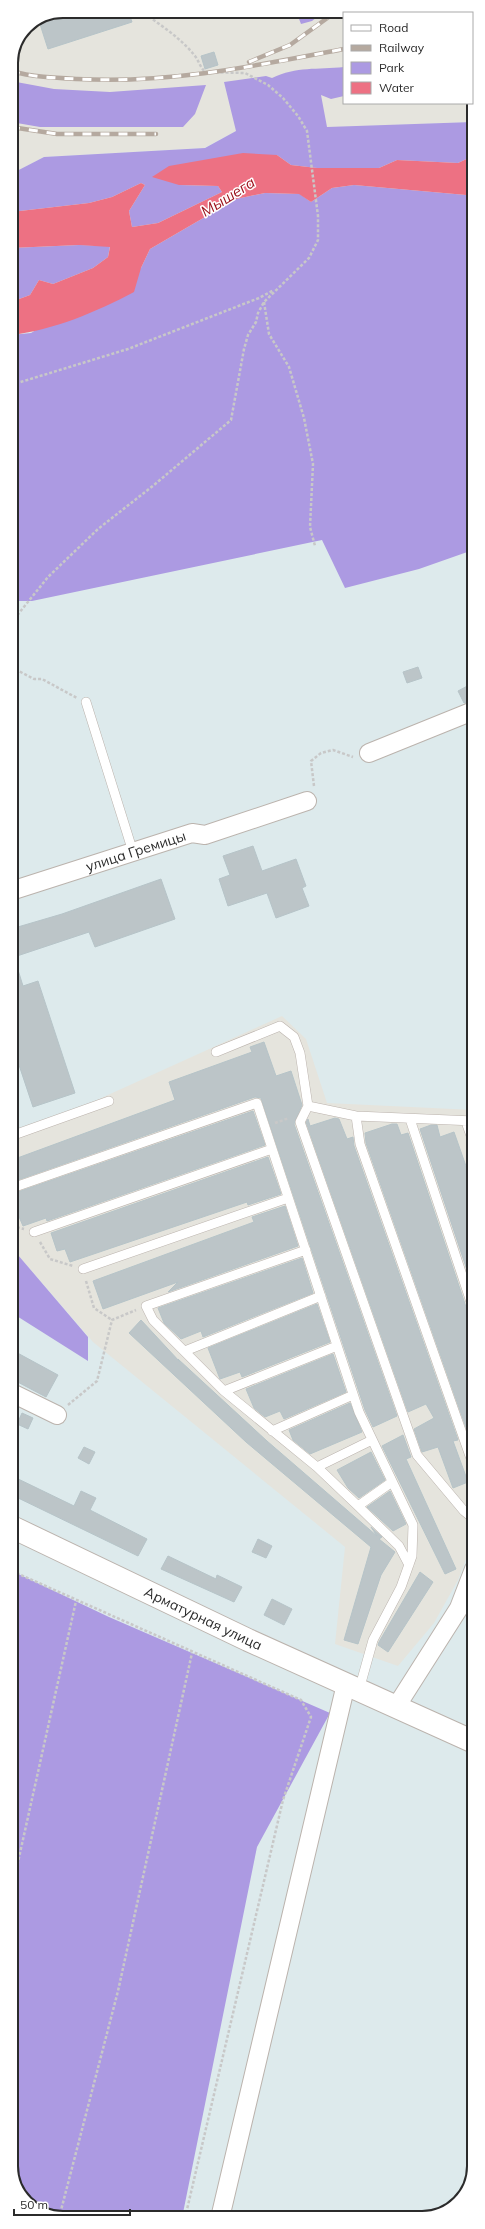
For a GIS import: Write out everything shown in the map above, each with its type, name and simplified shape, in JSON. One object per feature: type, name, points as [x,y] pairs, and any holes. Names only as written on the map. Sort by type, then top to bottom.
[{"type":"street","points":[[369,753],[467,713]]},
{"type":"street","name":"улица Гремицы","points":[[18,889],[192,833],[205,835],[307,801]]},
{"type":"street","points":[[18,1396],[57,1415]]},
{"type":"street","name":"Арматурная улица","points":[[18,1529],[248,1640],[467,1739]]},
{"type":"street","points":[[396,1706],[459,1608],[467,1587]]},
{"type":"street","points":[[222,2211],[352,1687]]},
{"type":"lane","points":[[86,702],[133,852]]},
{"type":"lane","points":[[216,1052],[280,1026],[294,1037],[300,1053],[306,1109],[300,1122],[417,1455],[467,1513]]},
{"type":"lane","points":[[18,1134],[109,1101]]},
{"type":"lane","points":[[18,1186],[257,1103],[353,1395],[372,1440],[412,1525],[412,1556],[401,1587],[373,1640],[352,1687]]},
{"type":"lane","points":[[306,1109],[356,1116],[467,1121]]},
{"type":"lane","points":[[356,1116],[360,1144],[467,1445]]},
{"type":"lane","points":[[410,1119],[467,1290]]},
{"type":"lane","points":[[34,1232],[272,1150]]},
{"type":"lane","points":[[83,1269],[288,1198]]},
{"type":"lane","points":[[306,1250],[146,1306],[153,1320],[224,1391],[317,1467],[358,1506],[398,1546],[409,1565]]},
{"type":"lane","points":[[185,1351],[321,1296]]},
{"type":"lane","points":[[224,1391],[337,1346]]},
{"type":"lane","points":[[272,1431],[353,1395]]},
{"type":"lane","points":[[317,1467],[372,1440]]},
{"type":"lane","points":[[358,1506],[392,1482]]},
{"type":"path","points":[[18,614],[48,577],[98,529],[154,485],[231,420],[248,335],[256,322],[258,313],[264,302],[309,258],[318,240],[318,216],[307,131],[283,98],[268,85],[245,73],[205,72],[201,68],[196,56],[150,18]]},
{"type":"path","points":[[18,383],[128,349],[259,298],[278,288]]},
{"type":"path","points":[[264,302],[269,334],[289,367],[304,418],[313,464],[310,527],[315,546]]},
{"type":"path","points":[[18,671],[34,679],[42,678],[86,702]]},
{"type":"path","points":[[307,801],[314,787],[311,761],[321,753],[333,750],[354,757],[369,753]]},
{"type":"path","points":[[265,1126],[306,1109]]},
{"type":"path","points":[[18,1228],[34,1232],[50,1259],[83,1269],[94,1308],[112,1320]]},
{"type":"path","points":[[112,1320],[146,1306]]},
{"type":"path","points":[[57,1415],[97,1381],[112,1320]]},
{"type":"path","points":[[18,1574],[192,1653],[301,1700],[311,1717],[283,1800],[187,2211]]},
{"type":"path","points":[[18,1862],[76,1601]]},
{"type":"path","points":[[61,2211],[118,1990],[192,1653]]},
{"type":"shaded area","points":[[343,18],[343,104],[467,104],[467,122],[236,131],[204,148],[44,157],[18,170],[18,63],[21,46],[31,31],[46,21],[54,19]]},
{"type":"shaded area","points":[[282,1016],[306,1039],[327,1103],[467,1110],[467,1557],[458,1580],[434,1623],[398,1666],[335,1644],[345,1547],[93,1342],[18,1255],[18,1136]]},
{"type":"green space","points":[[299,18],[316,18],[312,21],[301,24]]},
{"type":"green space","points":[[343,67],[343,96],[331,99],[321,95],[327,127],[467,122],[467,159],[458,163],[397,160],[379,168],[317,168],[291,165],[277,155],[179,185],[218,186],[222,192],[158,223],[132,227],[129,211],[145,185],[141,183],[112,197],[89,203],[18,211],[18,170],[44,157],[205,148],[236,131],[224,82],[266,76],[272,78],[281,74],[307,69]]},
{"type":"green space","points":[[18,82],[54,89],[110,92],[206,85],[195,114],[183,127],[40,127],[18,123]]},
{"type":"green space","points":[[354,185],[467,196],[467,552],[419,569],[345,588],[322,540],[32,601],[18,601],[18,334],[31,333],[141,268],[150,249],[236,199],[265,193],[300,194],[311,202],[332,188]]},
{"type":"green space","points":[[79,245],[110,246],[108,257],[93,268],[53,284],[39,280],[30,295],[18,299],[18,248]]},
{"type":"green space","points":[[18,1255],[88,1337],[88,1361],[18,1317]]},
{"type":"green space","points":[[18,1574],[109,1617],[330,1713],[257,1847],[183,2211],[60,2211],[40,2205],[33,2200],[24,2189],[21,2183],[18,2166]]},
{"type":"water","name":"Мышега","points":[[243,153],[277,155],[291,165],[317,168],[379,168],[397,160],[458,163],[467,159],[467,196],[354,185],[332,188],[311,202],[299,194],[265,193],[236,199],[150,249],[141,268],[134,292],[74,319],[43,329],[18,334],[18,299],[30,295],[39,280],[53,284],[93,268],[108,257],[110,247],[79,245],[18,248],[18,211],[89,203],[112,197],[141,183],[145,185],[129,211],[132,227],[158,223],[222,192],[218,186],[179,185],[152,177],[169,166]]},
{"type":"building","points":[[63,18],[131,18],[132,22],[48,49],[40,25],[46,21]]},
{"type":"building","points":[[214,52],[218,65],[205,69],[201,56]]},
{"type":"building","points":[[418,667],[422,678],[407,683],[403,672]]},
{"type":"building","points":[[467,686],[467,702],[464,703],[458,691]]},
{"type":"building","points":[[253,846],[262,871],[296,859],[306,886],[302,888],[309,906],[276,918],[267,893],[228,906],[219,879],[230,875],[223,856]]},
{"type":"building","points":[[161,879],[175,919],[95,947],[89,932],[18,956],[18,927],[62,914]]},
{"type":"building","points":[[18,970],[23,986],[38,981],[75,1093],[33,1107],[18,1062]]},
{"type":"building","points":[[264,1042],[276,1076],[291,1071],[302,1105],[294,1124],[397,1416],[373,1427],[365,1410],[261,1098],[255,1097],[18,1180],[18,1158],[175,1100],[169,1082],[252,1052],[250,1047]]},
{"type":"building","points":[[253,1111],[265,1145],[47,1221],[46,1218],[23,1226],[18,1214],[18,1192]]},
{"type":"building","points":[[335,1118],[339,1119],[347,1139],[353,1137],[354,1146],[458,1440],[453,1441],[467,1482],[453,1488],[438,1447],[422,1452],[414,1429],[434,1418],[426,1404],[408,1412],[306,1122],[308,1119],[310,1126]]},
{"type":"building","points":[[392,1124],[397,1124],[401,1135],[408,1133],[467,1310],[467,1430],[366,1143],[365,1133]]},
{"type":"building","points":[[431,1125],[437,1125],[440,1137],[454,1132],[467,1169],[467,1270],[420,1129]]},
{"type":"building","points":[[268,1157],[281,1194],[248,1205],[247,1202],[70,1262],[65,1249],[57,1251],[51,1233]]},
{"type":"building","points":[[285,1206],[298,1246],[168,1292],[178,1282],[103,1309],[93,1281],[254,1222],[252,1217]]},
{"type":"building","points":[[302,1258],[313,1293],[203,1337],[201,1331],[181,1339],[164,1323],[158,1308]]},
{"type":"building","points":[[317,1304],[330,1342],[242,1377],[240,1372],[220,1379],[208,1348]]},
{"type":"building","points":[[141,1320],[180,1362],[178,1359],[267,1441],[377,1536],[371,1527],[382,1537],[379,1539],[395,1552],[381,1575],[358,1644],[344,1640],[371,1547],[246,1442],[129,1333]]},
{"type":"building","points":[[18,1353],[58,1375],[46,1397],[18,1382]]},
{"type":"building","points":[[333,1354],[346,1392],[284,1419],[280,1411],[265,1417],[254,1408],[246,1389]]},
{"type":"building","points":[[350,1403],[362,1432],[310,1454],[293,1440],[289,1430]]},
{"type":"building","points":[[22,1413],[33,1418],[28,1429],[18,1424]]},
{"type":"building","points":[[403,1435],[411,1457],[406,1459],[456,1569],[445,1574],[382,1446]]},
{"type":"building","points":[[84,1447],[95,1452],[89,1464],[78,1458]]},
{"type":"building","points":[[371,1452],[385,1480],[359,1498],[348,1488],[337,1470]]},
{"type":"building","points":[[18,1479],[74,1506],[81,1491],[96,1498],[90,1510],[147,1539],[138,1556],[18,1498]]},
{"type":"building","points":[[390,1491],[406,1524],[393,1531],[367,1507]]},
{"type":"building","points":[[258,1539],[272,1546],[266,1558],[252,1552]]},
{"type":"building","points":[[168,1556],[216,1579],[217,1575],[242,1587],[234,1602],[161,1569]]},
{"type":"building","points":[[420,1572],[433,1582],[388,1652],[378,1645],[379,1642]]},
{"type":"building","points":[[272,1599],[292,1609],[284,1625],[264,1615]]},
{"type":"railway","points":[[249,62],[290,45],[327,18]]},
{"type":"railway","points":[[18,73],[60,78],[111,80],[145,79],[211,72],[278,62],[343,49]]},
{"type":"railway","points":[[18,128],[57,134],[156,134]]}]
